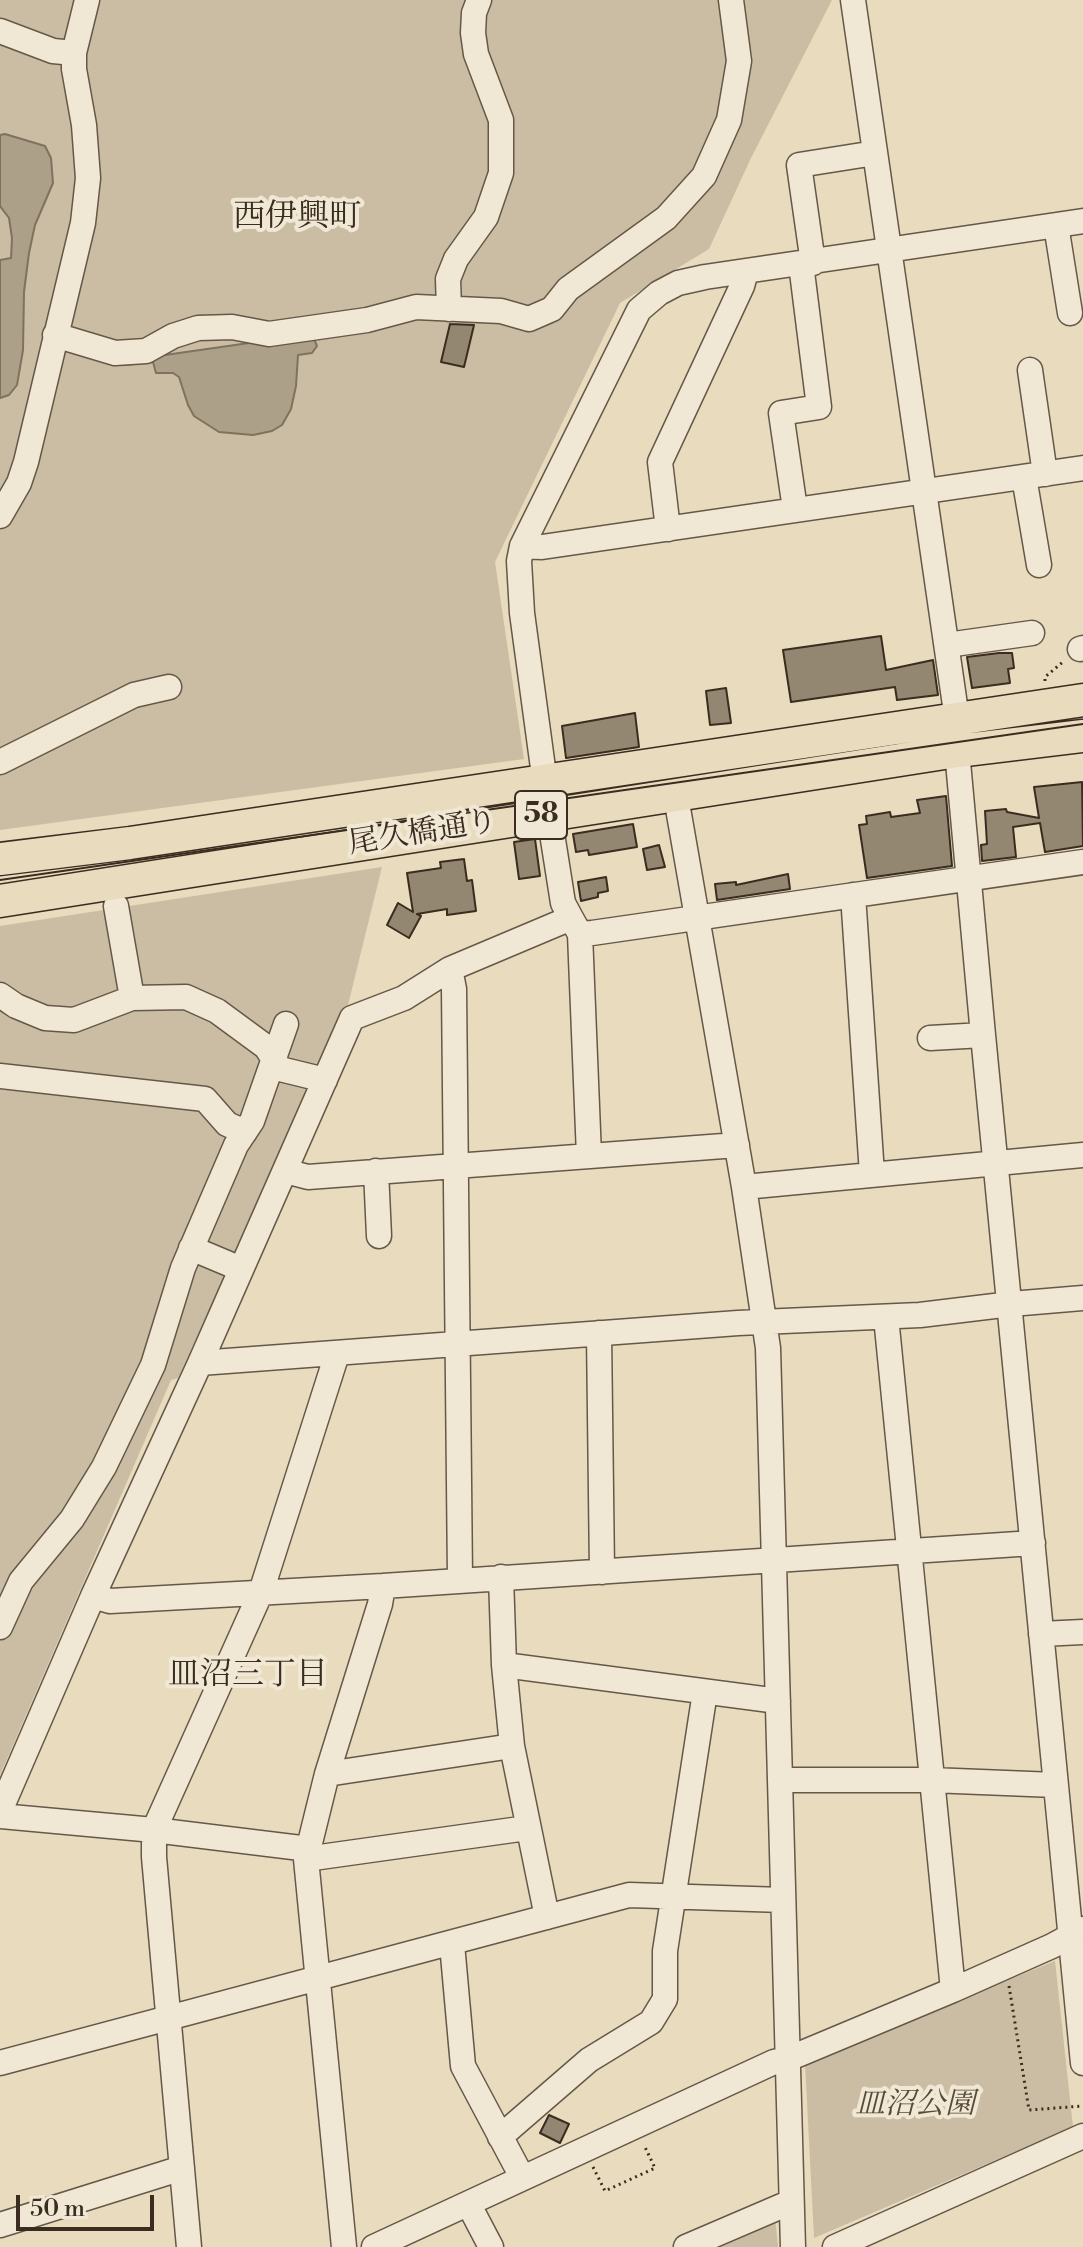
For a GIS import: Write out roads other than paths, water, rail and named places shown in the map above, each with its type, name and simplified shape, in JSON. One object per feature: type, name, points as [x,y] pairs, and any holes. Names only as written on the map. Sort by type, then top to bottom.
[{"type":"main road","name":"尾久橋通り","points":[[0,901],[676,797],[957,735],[1043,707],[1083,700]]},
{"type":"main road","name":"尾久橋通り","points":[[0,859],[130,843],[546,781],[957,735],[1083,736]]},
{"type":"street","points":[[0,516],[19,483],[83,223],[88,178],[74,53],[87,0]]},
{"type":"street","points":[[449,309],[448,279],[456,259],[486,217],[501,173],[501,120],[476,54],[473,33],[474,13],[479,0]]},
{"type":"street","points":[[55,335],[115,353],[146,351],[173,336],[198,328],[232,327],[269,334],[367,320],[416,307],[501,311],[529,319],[552,309],[568,289],[631,245],[676,207],[704,176],[729,120],[739,61],[731,0]]},
{"type":"street","points":[[848,0],[875,153],[947,645],[1055,1785],[1077,1932],[1083,2063]]},
{"type":"street","points":[[0,31],[53,51],[74,53]]},
{"type":"street","points":[[795,509],[781,413],[819,407],[799,165],[875,153]]},
{"type":"street","points":[[589,1156],[576,926],[563,903],[522,613],[519,561],[522,546],[639,310],[659,293],[678,283],[889,248],[1083,221]]},
{"type":"street","points":[[1056,225],[1070,313]]},
{"type":"street","points":[[668,529],[660,462],[746,272]]},
{"type":"street","points":[[1030,370],[1039,565]]},
{"type":"street","points":[[522,546],[542,547],[1083,468]]},
{"type":"street","points":[[947,645],[1032,633]]},
{"type":"street","points":[[0,762],[134,695],[169,687]]},
{"type":"street","points":[[676,797],[737,1145],[768,1348],[793,2247]]},
{"type":"street","points":[[527,1828],[308,1854],[154,1830],[0,1813],[93,1596],[352,1018],[404,998],[450,969],[576,926],[697,918],[1083,862]]},
{"type":"street","points":[[853,895],[872,1174]]},
{"type":"street","points":[[116,906],[132,998]]},
{"type":"street","points":[[450,969],[454,989],[460,1579]]},
{"type":"street","points":[[0,995],[16,1006],[45,1018],[74,1020],[132,998],[186,997],[217,1011],[266,1047],[280,1069],[325,1080]]},
{"type":"street","points":[[0,1627],[21,1581],[72,1519],[104,1467],[153,1365],[183,1268],[236,1145],[252,1121],[286,1024]]},
{"type":"street","points":[[930,1038],[983,1035]]},
{"type":"street","points":[[0,1076],[205,1099],[227,1124],[245,1132]]},
{"type":"street","points":[[285,1171],[308,1177],[737,1145]]},
{"type":"street","points":[[744,1187],[1083,1155]]},
{"type":"street","points":[[376,1171],[379,1236]]},
{"type":"street","points":[[191,1248],[241,1269]]},
{"type":"street","points":[[200,1363],[764,1321],[886,1317],[1083,1298]]},
{"type":"street","points":[[886,1317],[953,1990]]},
{"type":"street","points":[[599,1333],[602,1572]]},
{"type":"street","points":[[189,2247],[154,1830],[261,1592],[337,1354]]},
{"type":"street","points":[[104,1467],[131,1479]]},
{"type":"street","points":[[93,1596],[110,1601],[383,1586],[1033,1543]]},
{"type":"street","points":[[501,1577],[504,1665],[512,1746],[547,1917]]},
{"type":"street","points":[[344,2247],[308,1854],[327,1774],[383,1586]]},
{"type":"street","points":[[1041,1634],[1083,1632]]},
{"type":"street","points":[[504,1665],[778,1701]]},
{"type":"street","points":[[500,2137],[589,2060],[651,2022],[665,1999],[665,1951],[705,1692]]},
{"type":"street","points":[[327,1774],[512,1746]]},
{"type":"street","points":[[780,1780],[931,1780],[1055,1785]]},
{"type":"street","points":[[0,2063],[629,1895],[783,1900]]},
{"type":"street","points":[[374,2247],[774,2062],[788,2059],[953,1990],[1077,1932]]},
{"type":"street","points":[[452,1944],[463,2066],[522,2177]]},
{"type":"street","points":[[835,2247],[1083,2136]]},
{"type":"street","points":[[0,2225],[182,2168]]},
{"type":"street","points":[[686,2247],[791,2202]]},
{"type":"street","points":[[469,2205],[491,2247]]},
{"type":"tram line","points":[[0,880],[1083,724]]},
{"type":"district","name":"西伊興町","points":[[297,218]]},
{"type":"district","name":"皿沼三丁目","points":[[248,1676]]},
{"type":"park label","name":"皿沼公園","points":[[915,2106]]}]
